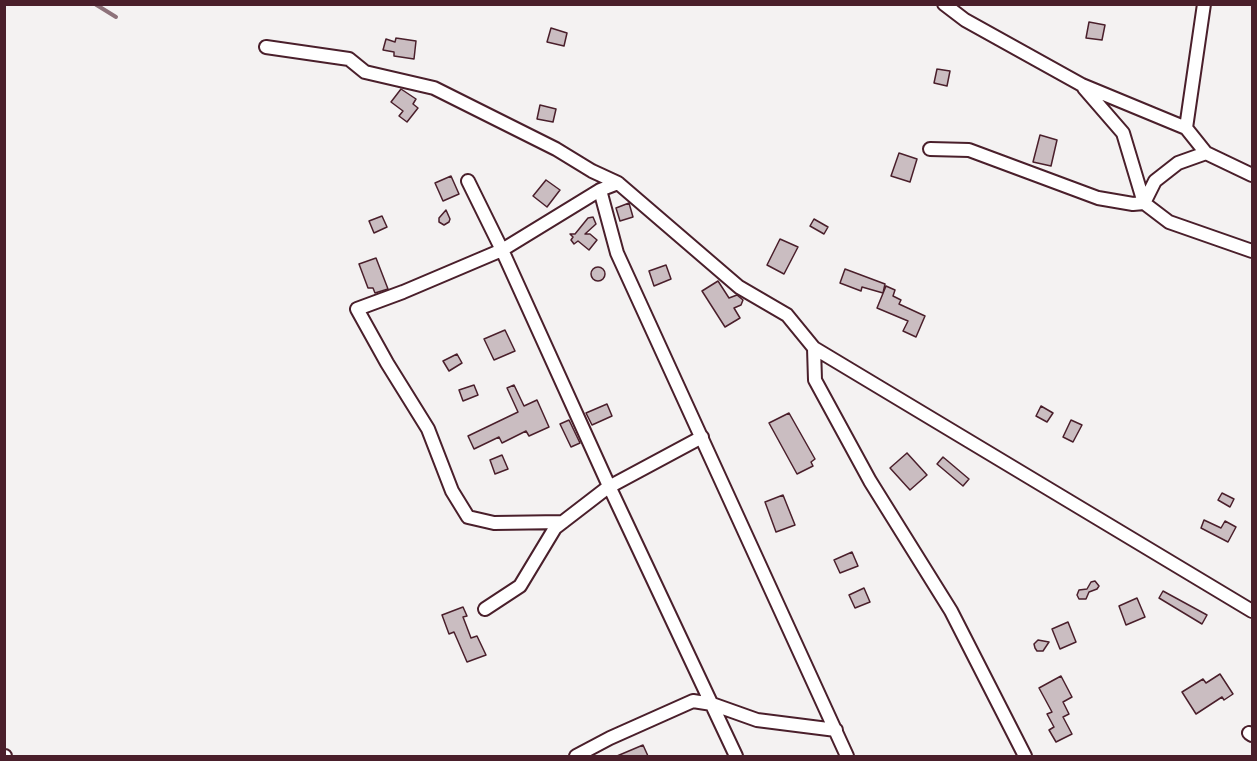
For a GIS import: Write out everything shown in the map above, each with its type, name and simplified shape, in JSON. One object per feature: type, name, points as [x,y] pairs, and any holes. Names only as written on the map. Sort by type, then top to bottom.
[{"type":"street","points":[[944,4],[965,20],[1082,85],[1186,128],[1206,153],[1252,175]]},
{"type":"street","points":[[1186,128],[1204,4]]},
{"type":"street","points":[[266,46],[349,59],[365,72],[434,88],[618,183],[739,287],[787,315],[814,348],[1252,611]]},
{"type":"street","points":[[1082,85],[1123,133],[1144,203],[1169,222],[1252,251]]},
{"type":"street","points":[[930,149],[969,150],[1098,198],[1133,204],[1144,203]]},
{"type":"street","points":[[1144,203],[1155,181],[1178,163],[1206,153]]},
{"type":"street","points":[[468,181],[736,756]]},
{"type":"street","points":[[563,522],[494,523],[468,517],[452,490],[428,429],[357,309],[502,250],[600,190],[618,183]]},
{"type":"street","points":[[600,190],[617,253],[847,756]]},
{"type":"street","points":[[814,348],[815,380],[870,481],[951,611],[1025,756]]},
{"type":"street","points":[[485,609],[520,586],[555,528],[609,486],[702,437]]},
{"type":"street","points":[[576,756],[610,738],[693,701],[712,704],[757,720],[836,730]]},
{"type":"building","points":[[1089,22],[1105,25],[1102,40],[1086,38]]},
{"type":"building","points":[[551,28],[567,33],[564,46],[547,42]]},
{"type":"building","points":[[396,38],[416,41],[414,59],[394,56],[394,52],[383,50],[386,39],[395,42]]},
{"type":"building","points":[[937,69],[950,71],[947,86],[934,83]]},
{"type":"building","points":[[401,89],[416,99],[413,104],[418,108],[407,122],[399,116],[403,111],[391,102]]},
{"type":"building","points":[[540,105],[556,109],[553,122],[537,119]]},
{"type":"building","points":[[1040,135],[1057,140],[1051,166],[1033,162]]},
{"type":"building","points":[[899,153],[917,159],[910,182],[891,176]]},
{"type":"building","points":[[451,176],[459,194],[443,201],[435,183]]},
{"type":"building","points":[[546,180],[560,190],[547,207],[533,196]]},
{"type":"building","points":[[629,203],[633,217],[620,221],[616,208]]},
{"type":"building","points":[[446,210],[450,219],[444,225],[439,222],[439,218]]},
{"type":"building","points":[[382,216],[387,227],[374,233],[369,221]]},
{"type":"building","points":[[593,217],[596,224],[585,234],[590,234],[597,240],[589,250],[578,241],[574,244],[570,234],[575,234],[588,218]]},
{"type":"building","points":[[814,219],[828,227],[824,234],[810,226]]},
{"type":"building","points":[[780,239],[798,247],[784,274],[767,265]]},
{"type":"building","points":[[376,258],[388,289],[375,293],[373,288],[368,288],[359,264]]},
{"type":"building","points":[[666,265],[671,279],[654,286],[649,271]]},
{"type":"building","points":[[598,267],[603,269],[605,274],[603,279],[598,281],[593,279],[591,274],[593,269]]},
{"type":"building","points":[[845,269],[885,284],[883,293],[862,287],[861,291],[840,283]]},
{"type":"building","points":[[718,281],[729,298],[737,295],[743,300],[741,305],[734,308],[740,318],[725,327],[702,291]]},
{"type":"building","points":[[886,286],[895,290],[893,296],[901,300],[899,304],[925,316],[916,337],[903,331],[908,321],[877,308]]},
{"type":"building","points":[[505,330],[515,351],[494,360],[484,339]]},
{"type":"building","points":[[457,354],[462,363],[449,371],[443,361]]},
{"type":"building","points":[[474,385],[478,395],[463,401],[459,390]]},
{"type":"building","points":[[514,385],[524,406],[537,400],[549,427],[529,436],[526,431],[502,443],[499,437],[474,449],[468,436],[518,412],[507,388]]},
{"type":"building","points":[[607,404],[612,416],[592,425],[586,413]]},
{"type":"building","points":[[1041,406],[1053,413],[1047,422],[1036,416]]},
{"type":"building","points":[[789,413],[815,459],[811,462],[813,466],[797,474],[769,423]]},
{"type":"building","points":[[569,420],[580,443],[571,447],[560,424]]},
{"type":"building","points":[[1071,420],[1082,425],[1073,442],[1063,437]]},
{"type":"building","points":[[907,453],[927,475],[910,490],[890,468]]},
{"type":"building","points":[[502,455],[508,469],[495,474],[490,460]]},
{"type":"building","points":[[943,457],[969,479],[963,486],[937,464]]},
{"type":"building","points":[[1222,493],[1234,499],[1230,507],[1218,500]]},
{"type":"building","points":[[783,495],[795,525],[776,532],[765,502]]},
{"type":"building","points":[[1204,520],[1221,528],[1225,521],[1236,527],[1228,542],[1201,528]]},
{"type":"building","points":[[852,552],[858,566],[840,573],[834,560]]},
{"type":"building","points":[[1095,581],[1099,586],[1097,589],[1089,592],[1086,599],[1079,599],[1077,595],[1079,590],[1087,589],[1091,582]]},
{"type":"building","points":[[864,588],[870,602],[855,608],[849,595]]},
{"type":"building","points":[[1163,591],[1207,615],[1202,624],[1159,598]]},
{"type":"building","points":[[1137,598],[1145,617],[1126,625],[1119,606]]},
{"type":"building","points":[[463,607],[467,616],[463,617],[471,638],[477,636],[486,655],[467,662],[454,632],[449,634],[442,615]]},
{"type":"building","points":[[1068,622],[1076,642],[1060,649],[1052,629]]},
{"type":"building","points":[[1038,640],[1049,642],[1043,651],[1037,651],[1035,648],[1034,644]]},
{"type":"building","points":[[1220,674],[1233,694],[1224,700],[1222,697],[1196,714],[1182,692],[1203,679],[1206,683]]},
{"type":"building","points":[[1061,676],[1072,697],[1063,702],[1069,714],[1063,717],[1072,734],[1056,742],[1049,730],[1054,727],[1047,714],[1052,712],[1039,688]]},
{"type":"building","points":[[643,745],[648,756],[617,756]]},
{"type":"waterway","points":[[95,4],[116,17]]}]
